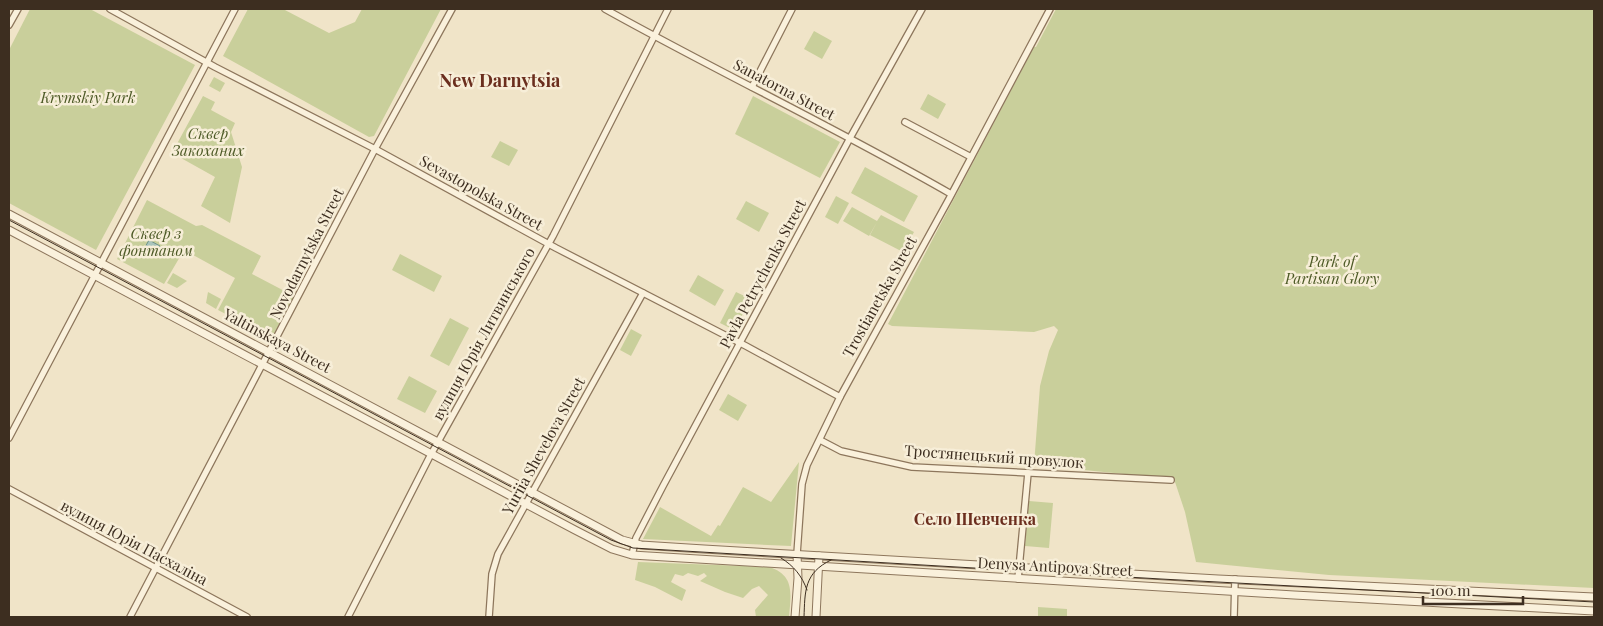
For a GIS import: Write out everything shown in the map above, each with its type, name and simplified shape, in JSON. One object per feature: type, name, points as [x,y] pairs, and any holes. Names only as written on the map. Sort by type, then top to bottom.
[{"type":"street","points":[[9,25],[18,9]]},
{"type":"street","name":"Sevastopolska Street","points":[[110,9],[207,62],[375,149],[548,244],[840,397]]},
{"type":"street","points":[[9,438],[235,9]]},
{"type":"street","name":"Novodarnytska Street","points":[[130,617],[375,149],[452,9]]},
{"type":"street","name":"Sanatorna Street","points":[[605,9],[850,138],[951,194]]},
{"type":"street","name":"вулиця Юрія Литвинського","points":[[348,617],[431,453],[548,244],[668,9]]},
{"type":"street","points":[[752,87],[792,9]]},
{"type":"street","name":"Pavla Petrychenka Street","points":[[632,555],[634,543],[663,486],[850,138],[922,9]]},
{"type":"street","name":"Trostianetska Street","points":[[795,617],[802,484],[808,466],[840,397],[1050,9]]},
{"type":"street","points":[[905,122],[971,157]]},
{"type":"street","name":"Yaltinskaya Street","points":[[9,214],[533,492]]},
{"type":"street","name":"Yaltinskaya Street","points":[[9,230],[526,504]]},
{"type":"street","name":"Yuriia Shevelova Street","points":[[489,617],[492,574],[498,554],[643,293]]},
{"type":"street","name":"Тростянецький провулок","points":[[820,440],[841,451],[912,467],[1171,480]]},
{"type":"street","points":[[1018,579],[1028,473]]},
{"type":"street","name":"вулиця Юрія Пасхаліна","points":[[9,490],[247,617]]},
{"type":"street","name":"Denysa Antipova Street","points":[[533,492],[622,540],[634,543],[819,556],[1594,597]]},
{"type":"street","name":"Denysa Antipova Street","points":[[526,504],[612,549],[632,555],[1018,579],[1594,611]]},
{"type":"street","points":[[816,617],[819,556]]},
{"type":"street","points":[[1234,617],[1235,579]]},
{"type":"green space","name":"Krymskiy Park","points":[[30,9],[90,9],[195,65],[96,250],[9,203],[9,50]]},
{"type":"green space","points":[[248,9],[283,9],[329,33],[355,22],[362,9],[441,9],[374,136],[369,137],[223,56]]},
{"type":"green space","name":"Park of Partisan Glory","points":[[1056,9],[1594,9],[1594,588],[1329,575],[1196,562],[1185,512],[1174,479],[1034,465],[1040,386],[1049,351],[1058,330],[1054,326],[1034,332],[892,326],[888,324],[1034,47],[1036,47]]},
{"type":"green space","points":[[814,31],[832,41],[822,59],[804,49]]},
{"type":"green space","points":[[214,77],[225,83],[220,92],[209,86]]},
{"type":"green space","points":[[928,94],[946,104],[938,119],[920,109]]},
{"type":"green space","name":"Сквер Закоханих","points":[[203,96],[215,102],[211,110],[235,123],[231,132],[242,167],[230,223],[201,206],[215,177],[172,153]]},
{"type":"green space","points":[[753,96],[840,142],[820,178],[735,134]]},
{"type":"green space","points":[[500,141],[518,150],[509,166],[491,157]]},
{"type":"green space","points":[[865,167],[918,196],[904,222],[851,193]]},
{"type":"green space","points":[[836,196],[849,203],[838,224],[825,217]]},
{"type":"green space","name":"Сквер з фонтаном","points":[[147,200],[196,226],[202,225],[261,256],[252,274],[294,296],[272,338],[218,310],[235,278],[184,250],[164,284],[117,259]]},
{"type":"green space","points":[[746,201],[769,213],[759,232],[736,219]]},
{"type":"green space","points":[[852,207],[877,221],[881,215],[914,232],[903,252],[870,235],[877,222],[869,236],[843,221]]},
{"type":"green space","points":[[400,254],[442,276],[434,292],[392,270]]},
{"type":"green space","points":[[173,273],[187,281],[177,288],[167,283]]},
{"type":"green space","points":[[698,275],[724,290],[715,306],[689,291]]},
{"type":"green space","points":[[208,292],[221,299],[216,309],[206,303]]},
{"type":"green space","points":[[736,292],[751,299],[734,330],[720,323]]},
{"type":"green space","points":[[450,318],[469,328],[449,366],[430,356]]},
{"type":"green space","points":[[631,329],[642,335],[631,356],[620,350]]},
{"type":"green space","points":[[409,376],[437,391],[425,413],[397,399]]},
{"type":"green space","points":[[728,394],[747,405],[738,421],[719,410]]},
{"type":"green space","points":[[799,462],[791,546],[643,539],[660,507],[711,536],[718,525],[720,526],[743,487],[771,502]]},
{"type":"green space","points":[[1029,501],[1053,503],[1049,548],[1025,546]]},
{"type":"green space","points":[[638,562],[769,567],[783,575],[787,580],[790,593],[789,617],[756,617],[755,610],[768,595],[759,586],[752,589],[743,598],[700,581],[707,576],[704,573],[698,576],[688,573],[683,576],[675,574],[671,582],[686,590],[682,601],[655,587],[635,580]]},
{"type":"green space","points":[[1038,607],[1067,609],[1067,617],[1038,617]]},
{"type":"water","points":[[149,240],[160,246],[154,257],[143,251]]},
{"type":"tram line","points":[[9,220],[611,540],[633,548],[1594,602]]},
{"type":"tram line","points":[[781,558],[797,572],[807,590]]},
{"type":"tram line","points":[[804,617],[806,591],[811,577],[822,565],[831,560]]},
{"type":"district","name":"New Darnytsia","points":[[500,81]]},
{"type":"district","name":"Село Шевченка","points":[[975,519]]}]
